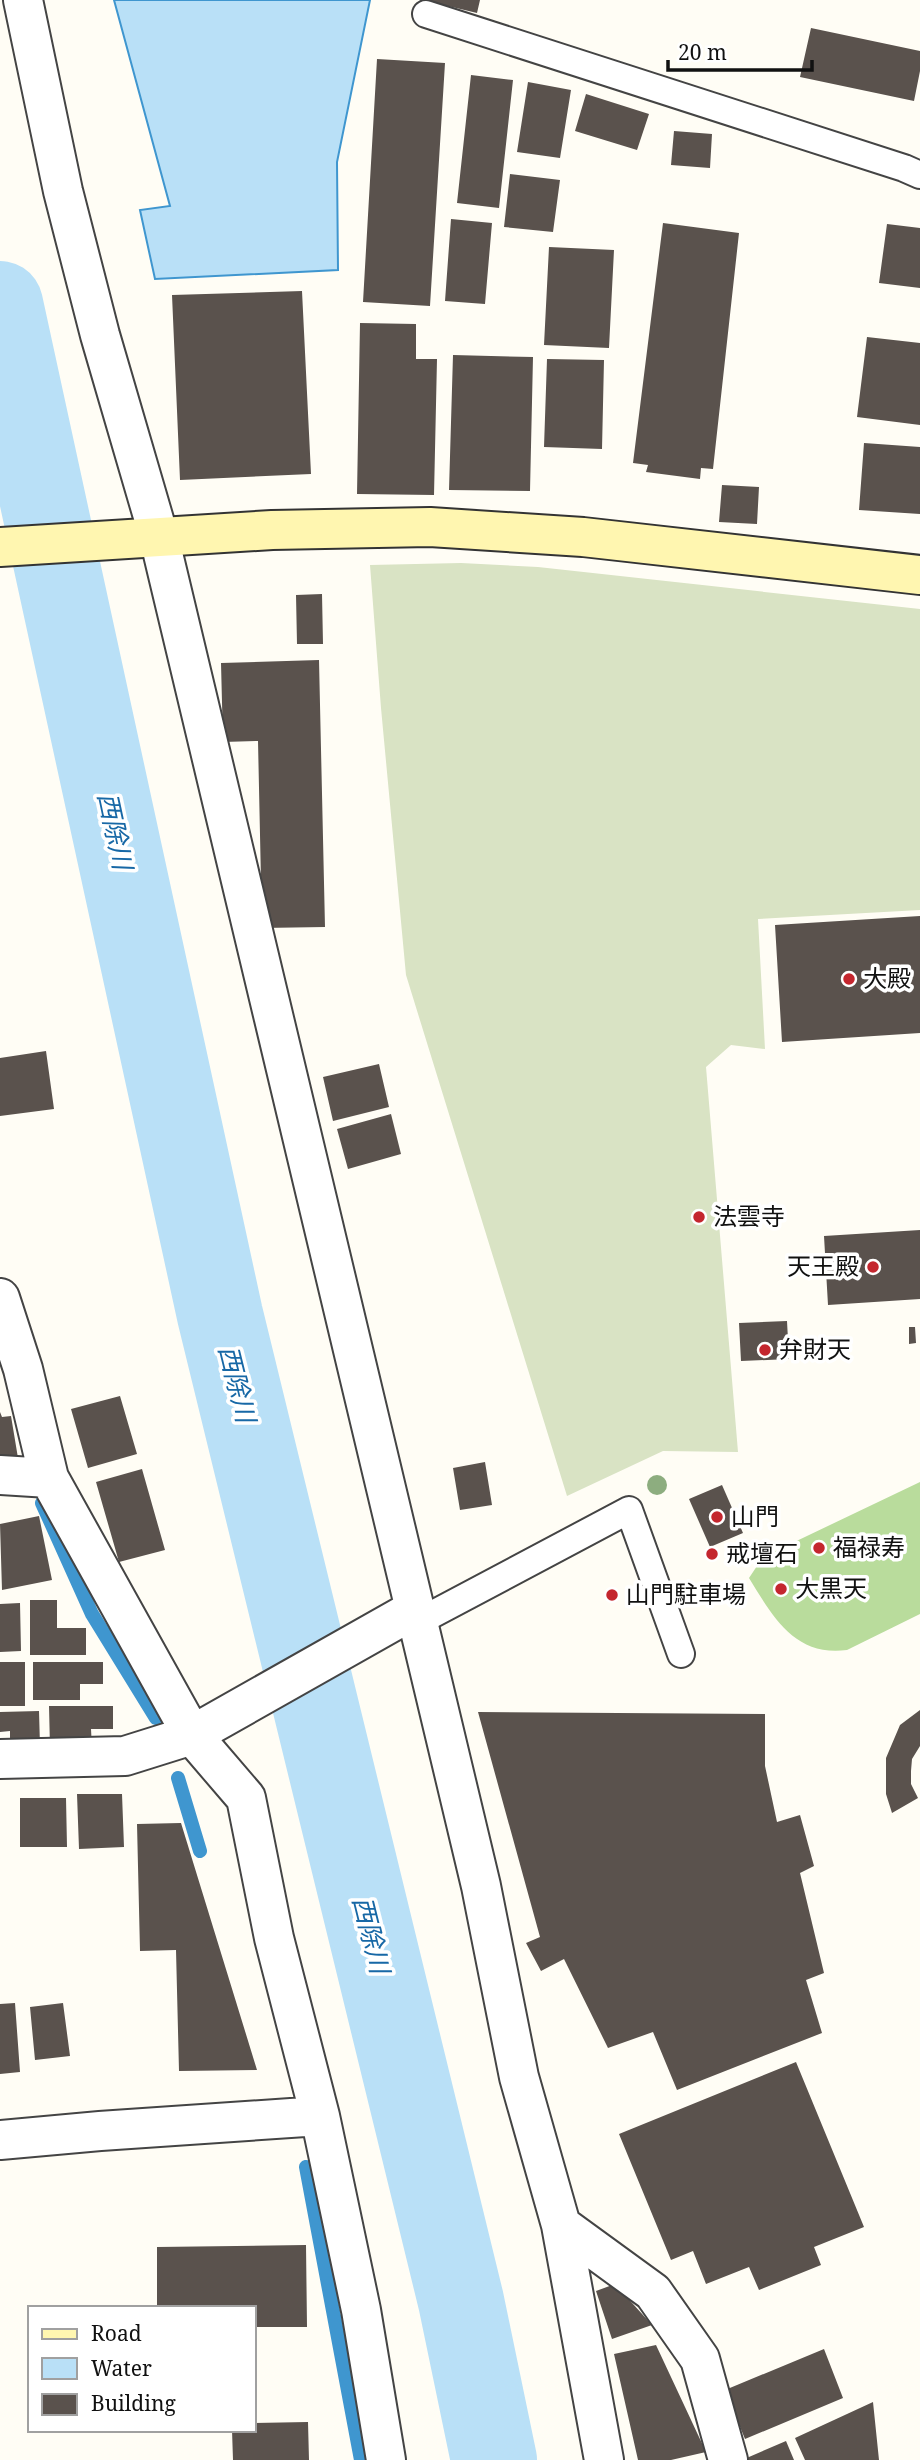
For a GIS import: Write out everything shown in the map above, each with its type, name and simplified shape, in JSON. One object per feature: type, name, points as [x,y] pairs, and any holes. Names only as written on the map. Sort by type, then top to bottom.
[{"type":"street","points":[[23,0],[63,191],[100,335],[143,538],[416,1615],[481,1886],[519,2077],[561,2225],[604,2460]]},
{"type":"street","points":[[0,547],[272,530],[430,527],[583,537],[920,575]]},
{"type":"street","points":[[0,1298],[23,1369],[49,1478],[192,1735],[246,1798],[274,1938],[320,2116],[361,2310],[386,2460]]},
{"type":"street","points":[[0,1475],[49,1478]]},
{"type":"street","points":[[0,1759],[125,1756],[192,1735],[376,1630],[416,1615]]},
{"type":"street","points":[[0,2140],[320,2116]]},
{"type":"street","points":[[561,2225],[653,2291],[700,2359],[728,2460]]},
{"type":"lane","points":[[426,14],[920,175]]},
{"type":"lane","points":[[416,1615],[629,1510],[681,1654]]},
{"type":"green space","name":"法雲寺","points":[[461,563],[538,567],[920,609],[920,910],[758,919],[765,1049],[731,1045],[706,1067],[738,1452],[663,1451],[567,1496],[406,975],[370,565]]},
{"type":"green space","points":[[920,1482],[920,1614],[847,1650],[829,1651],[799,1641],[777,1620],[749,1578],[763,1557]]},
{"type":"water","points":[[114,0],[370,0],[337,162],[338,270],[155,279],[140,210],[170,206]]},
{"type":"building","points":[[423,0],[480,0],[477,13]]},
{"type":"building","points":[[811,28],[920,51],[920,71],[914,101],[800,77]]},
{"type":"building","points":[[377,59],[445,63],[430,306],[363,302]]},
{"type":"building","points":[[471,75],[513,80],[499,208],[457,203]]},
{"type":"building","points":[[528,82],[571,90],[560,158],[517,152]]},
{"type":"building","points":[[586,94],[649,114],[637,150],[575,131]]},
{"type":"building","points":[[674,131],[712,134],[710,168],[671,165]]},
{"type":"building","points":[[510,174],[560,180],[553,232],[504,227]]},
{"type":"building","points":[[451,219],[492,223],[485,304],[445,301]]},
{"type":"building","points":[[663,223],[739,233],[713,469],[701,468],[700,479],[646,472],[648,465],[633,463]]},
{"type":"building","points":[[887,224],[920,228],[920,288],[879,283]]},
{"type":"building","points":[[549,247],[614,250],[609,348],[544,345]]},
{"type":"building","points":[[302,291],[311,474],[180,480],[172,295]]},
{"type":"building","points":[[360,323],[416,324],[416,359],[437,359],[434,495],[357,494]]},
{"type":"building","points":[[867,337],[920,343],[920,425],[857,417]]},
{"type":"building","points":[[453,355],[533,357],[530,491],[449,490]]},
{"type":"building","points":[[547,359],[604,360],[602,449],[544,447]]},
{"type":"building","points":[[864,443],[920,447],[920,514],[859,510]]},
{"type":"building","points":[[722,485],[759,487],[757,524],[719,522]]},
{"type":"building","points":[[322,594],[323,644],[297,644],[296,595]]},
{"type":"building","points":[[319,660],[325,927],[262,928],[258,741],[223,742],[221,663]]},
{"type":"building","name":"大殿","points":[[920,916],[920,1033],[782,1042],[775,925]]},
{"type":"building","points":[[46,1051],[54,1109],[0,1116],[0,1058]]},
{"type":"building","points":[[379,1064],[389,1107],[333,1121],[323,1077]]},
{"type":"building","points":[[391,1114],[401,1154],[348,1169],[337,1129]]},
{"type":"building","name":"天王殿","points":[[920,1230],[920,1299],[828,1305],[824,1236]]},
{"type":"building","name":"弁財天","points":[[787,1321],[789,1359],[741,1361],[739,1323]]},
{"type":"building","points":[[909,1327],[915,1327],[916,1343],[909,1344]]},
{"type":"building","points":[[120,1396],[137,1454],[88,1468],[71,1409]]},
{"type":"building","points":[[0,1412],[2,1417],[11,1416],[18,1458],[0,1461]]},
{"type":"building","points":[[485,1462],[492,1505],[460,1510],[453,1468]]},
{"type":"building","points":[[142,1469],[165,1550],[119,1562],[96,1482]]},
{"type":"building","name":"山門","points":[[722,1485],[743,1533],[710,1547],[689,1499]]},
{"type":"building","points":[[39,1516],[52,1580],[2,1590],[0,1524]]},
{"type":"building","points":[[30,1600],[57,1600],[57,1628],[86,1628],[86,1655],[30,1655]]},
{"type":"building","points":[[20,1603],[21,1651],[0,1652],[0,1604]]},
{"type":"building","points":[[0,1662],[25,1662],[25,1706],[0,1706]]},
{"type":"building","points":[[33,1662],[103,1662],[103,1684],[80,1684],[80,1700],[33,1700]]},
{"type":"building","points":[[49,1706],[113,1706],[113,1729],[91,1729],[92,1748],[50,1748]]},
{"type":"building","points":[[920,1710],[920,1746],[912,1759],[911,1771],[911,1784],[918,1798],[892,1813],[886,1794],[886,1758],[900,1725]]},
{"type":"building","points":[[39,1711],[40,1746],[10,1746],[10,1731],[0,1732],[0,1712]]},
{"type":"building","points":[[478,1712],[765,1714],[765,1766],[777,1822],[800,1815],[814,1866],[800,1873],[824,1973],[806,1980],[822,2033],[677,2090],[653,2032],[608,2048],[564,1959],[541,1971],[526,1943],[540,1937]]},
{"type":"building","points":[[77,1794],[122,1794],[124,1847],[79,1849]]},
{"type":"building","points":[[20,1798],[66,1798],[67,1847],[20,1847]]},
{"type":"building","points":[[181,1823],[257,2070],[179,2071],[176,1950],[140,1951],[137,1824]]},
{"type":"building","points":[[15,2003],[20,2072],[0,2074],[0,2004]]},
{"type":"building","points":[[63,2003],[70,2056],[35,2060],[30,2007]]},
{"type":"building","points":[[796,2062],[864,2227],[814,2247],[821,2265],[759,2290],[749,2267],[706,2284],[693,2251],[671,2260],[619,2134]]},
{"type":"building","points":[[306,2245],[307,2327],[256,2327],[256,2306],[157,2306],[157,2247]]},
{"type":"building","points":[[615,2284],[652,2325],[612,2339],[596,2291]]},
{"type":"building","points":[[656,2345],[706,2452],[671,2460],[638,2460],[614,2354]]},
{"type":"building","points":[[824,2349],[843,2398],[745,2439],[725,2390]]},
{"type":"building","points":[[873,2402],[879,2460],[805,2460],[795,2438]]},
{"type":"building","points":[[308,2422],[309,2460],[233,2460],[232,2432],[256,2432],[256,2423]]},
{"type":"building","points":[[786,2441],[794,2460],[742,2460]]},
{"type":"waterway","name":"西除川","points":[[0,304],[220,1315],[461,2301],[494,2460]]},
{"type":"waterway","points":[[42,1503],[92,1614],[156,1718]]},
{"type":"waterway","points":[[178,1778],[200,1851]]},
{"type":"waterway","points":[[306,2167],[361,2460]]},
{"type":"place","name":"大殿","points":[[849,979]]},
{"type":"place","name":"法雲寺","points":[[699,1217]]},
{"type":"place","name":"天王殿","points":[[873,1267]]},
{"type":"place","name":"弁財天","points":[[765,1350]]},
{"type":"place","name":"山門","points":[[717,1517]]},
{"type":"place","name":"福禄寿","points":[[819,1548]]},
{"type":"place","name":"戒壇石","points":[[712,1554]]},
{"type":"place","name":"大黒天","points":[[781,1589]]},
{"type":"place","name":"山門駐車場","points":[[612,1595]]}]
